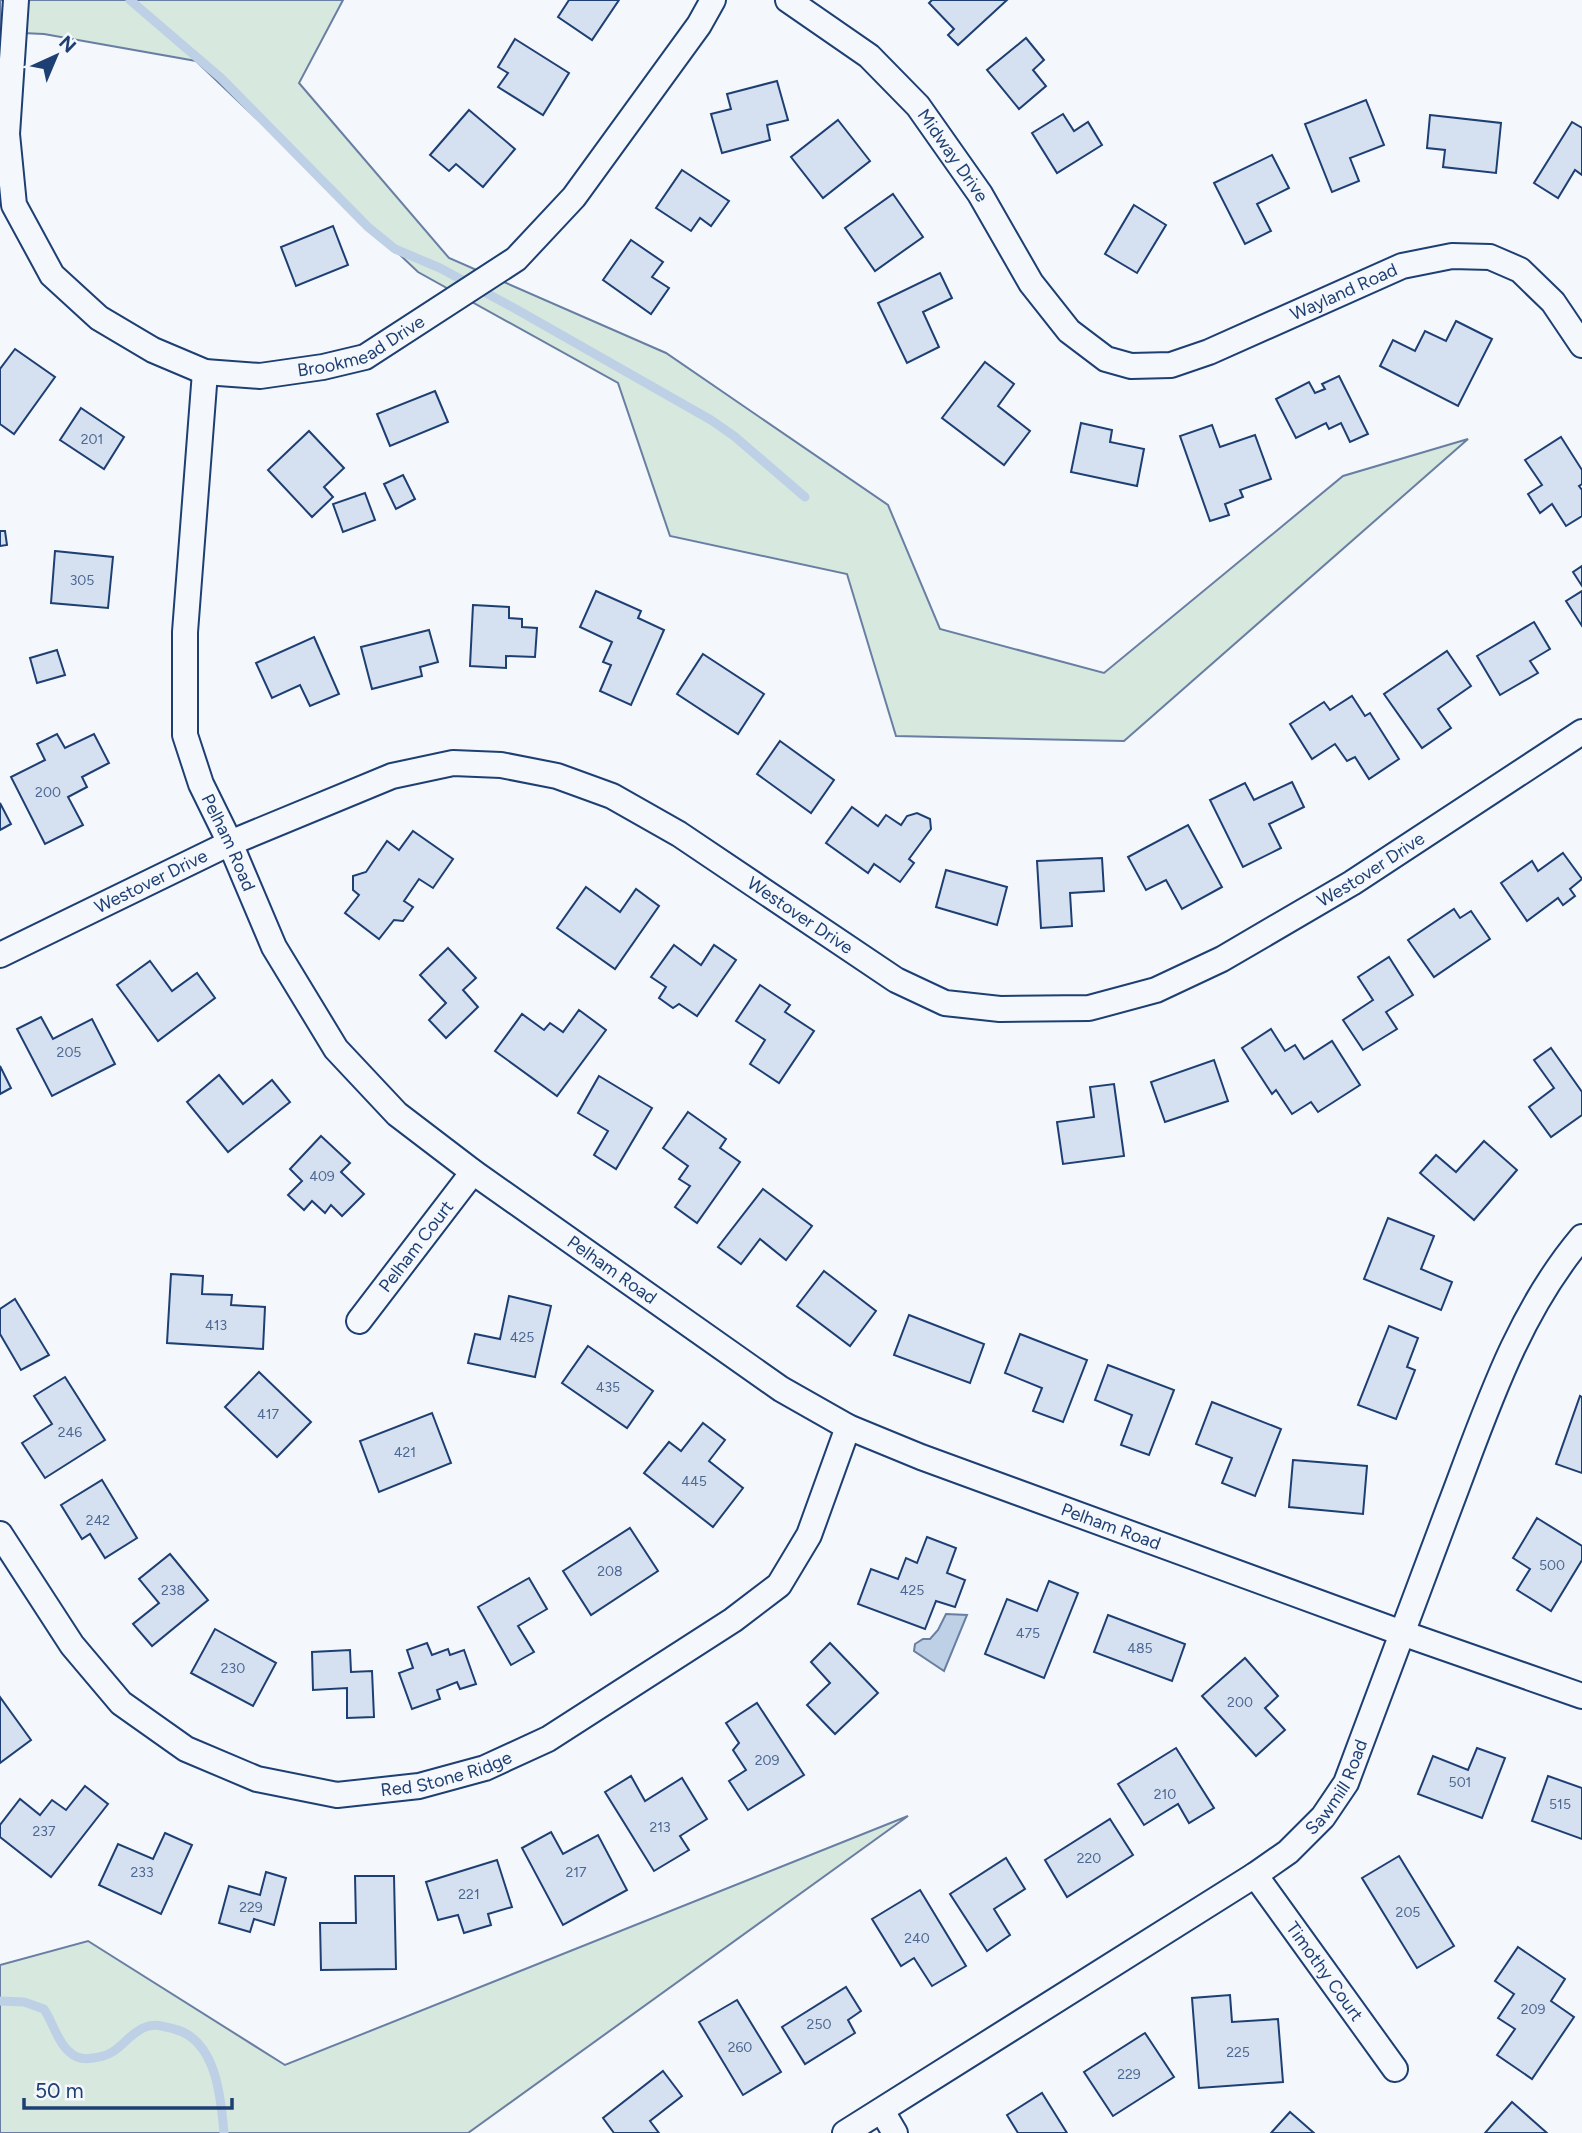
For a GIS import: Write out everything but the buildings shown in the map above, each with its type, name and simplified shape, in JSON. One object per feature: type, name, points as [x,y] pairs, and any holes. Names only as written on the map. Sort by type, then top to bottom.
[{"type":"street","name":"Brookmead Drive","points":[[16,0],[4,136],[14,205],[52,275],[99,318],[153,350],[205,372],[260,376],[323,367],[365,356],[516,259],[574,197],[699,25],[713,0]]},
{"type":"street","name":"Midway Drive","points":[[789,0],[869,56],[918,106],[980,194],[1031,283],[1069,331],[1084,342]]},
{"type":"street","name":"Wayland Road","points":[[1084,342],[1106,359],[1132,366],[1171,365],[1209,352],[1402,266],[1452,256],[1490,257],[1520,270],[1553,302],[1582,345]]},
{"type":"street","name":"Pelham Road","points":[[205,372],[185,632],[185,735],[201,784],[230,843],[274,947],[336,1049],[397,1114],[473,1172],[781,1389],[848,1427],[921,1457],[1582,1696]]},
{"type":"street","name":"Westover Drive","points":[[0,955],[230,843],[392,776],[453,763],[501,765],[557,776],[612,796],[679,834],[896,980],[945,1003],[1000,1009],[1089,1008],[1156,990],[1222,959],[1352,883],[1582,732]]},
{"type":"street","name":"Pelham Court","points":[[359,1321],[473,1172]]},
{"type":"street","name":"Sawmill Road","points":[[845,2133],[1255,1875],[1288,1852],[1323,1817],[1346,1783],[1499,1377],[1534,1306],[1582,1237]]},
{"type":"street","name":"Red Stone Ridge","points":[[0,1534],[72,1645],[121,1703],[186,1749],[257,1779],[337,1795],[419,1786],[485,1768],[548,1739],[733,1620],[779,1585],[809,1535],[848,1427]]},
{"type":"street","name":"Timothy Court","points":[[1255,1875],[1395,2069]]},
{"type":"street","points":[[882,2111],[895,2133]]},
{"type":"shaded area","points":[[0,0],[343,0],[299,83],[449,258],[666,353],[888,505],[940,629],[1104,673],[1343,476],[1468,439],[1124,741],[896,736],[847,574],[670,536],[618,383],[418,272],[196,61],[44,34],[0,32]]},
{"type":"shaded area","points":[[908,1816],[468,2133],[0,2133],[0,1965],[88,1941],[285,2065]]},
{"type":"water","points":[[946,1614],[967,1615],[944,1671],[914,1651],[915,1644],[923,1639],[930,1639],[938,1630]]},
{"type":"waterway","points":[[130,0],[221,78],[368,227],[395,249],[440,268],[514,308],[711,420],[734,436],[805,497]]},
{"type":"waterway","points":[[0,2001],[24,2002],[44,2009],[66,2048],[81,2058],[109,2054],[136,2032],[151,2026],[158,2025],[188,2035],[199,2044],[214,2071],[224,2133]]}]
